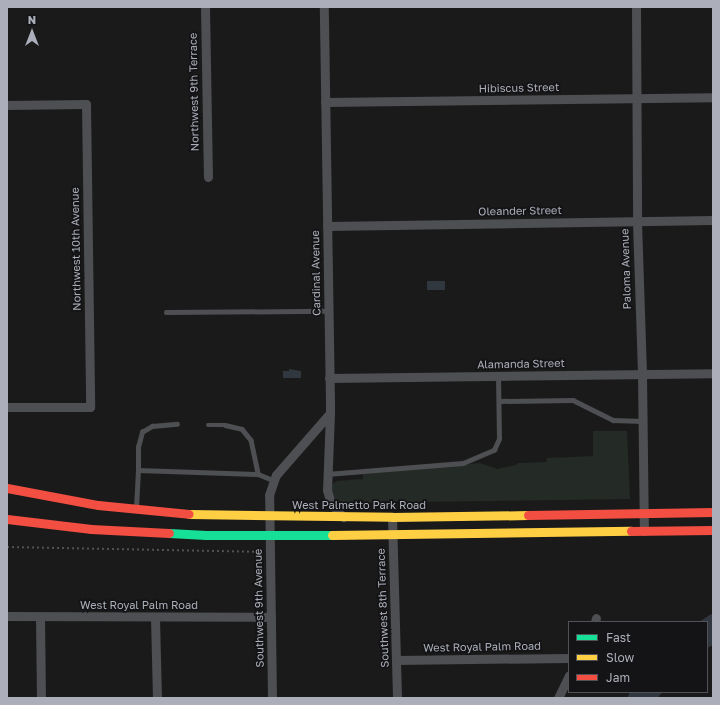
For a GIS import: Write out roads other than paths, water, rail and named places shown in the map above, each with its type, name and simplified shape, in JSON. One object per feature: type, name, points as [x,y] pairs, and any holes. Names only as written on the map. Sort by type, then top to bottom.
[{"type":"main road","name":"West Palmetto Park Road","points":[[7,488],[59,499],[135,509],[207,515],[269,517],[392,517],[713,512]]},
{"type":"main road","points":[[7,519],[127,532],[269,535],[713,530]]},
{"type":"street","name":"Northwest 9th Terrace","points":[[205,7],[208,176]]},
{"type":"street","name":"Cardinal Avenue","points":[[324,7],[330,413],[328,497],[335,509],[343,517]]},
{"type":"street","name":"Paloma Avenue","points":[[636,7],[637,222],[642,374],[644,530]]},
{"type":"street","name":"Hibiscus Street","points":[[325,102],[713,97]]},
{"type":"street","name":"Northwest 10th Avenue","points":[[7,105],[86,104],[90,407],[7,407]]},
{"type":"street","name":"Oleander Street","points":[[327,226],[713,220]]},
{"type":"street","name":"Alamanda Street","points":[[329,378],[713,373]]},
{"type":"street","points":[[269,517],[269,495],[274,480],[292,455],[330,413]]},
{"type":"street","name":"Southwest 9th Avenue","points":[[269,517],[272,698]]},
{"type":"street","name":"Southwest 8th Terrace","points":[[392,517],[397,698]]},
{"type":"street","name":"West Royal Palm Road","points":[[7,616],[271,617]]},
{"type":"street","points":[[40,617],[41,698]]},
{"type":"street","points":[[155,617],[157,698]]},
{"type":"street","name":"West Royal Palm Road","points":[[396,660],[568,658]]},
{"type":"street","points":[[558,698],[568,676]]},
{"type":"lane","points":[[166,312],[328,311]]},
{"type":"lane","points":[[328,474],[463,463],[494,450],[499,439],[498,376]]},
{"type":"lane","points":[[499,401],[573,400],[613,420],[643,421]]},
{"type":"lane","points":[[135,509],[138,447],[142,432],[152,426],[178,424]]},
{"type":"lane","points":[[208,425],[225,425],[242,429],[251,440],[258,474]]},
{"type":"lane","points":[[138,470],[258,474],[274,480]]}]
